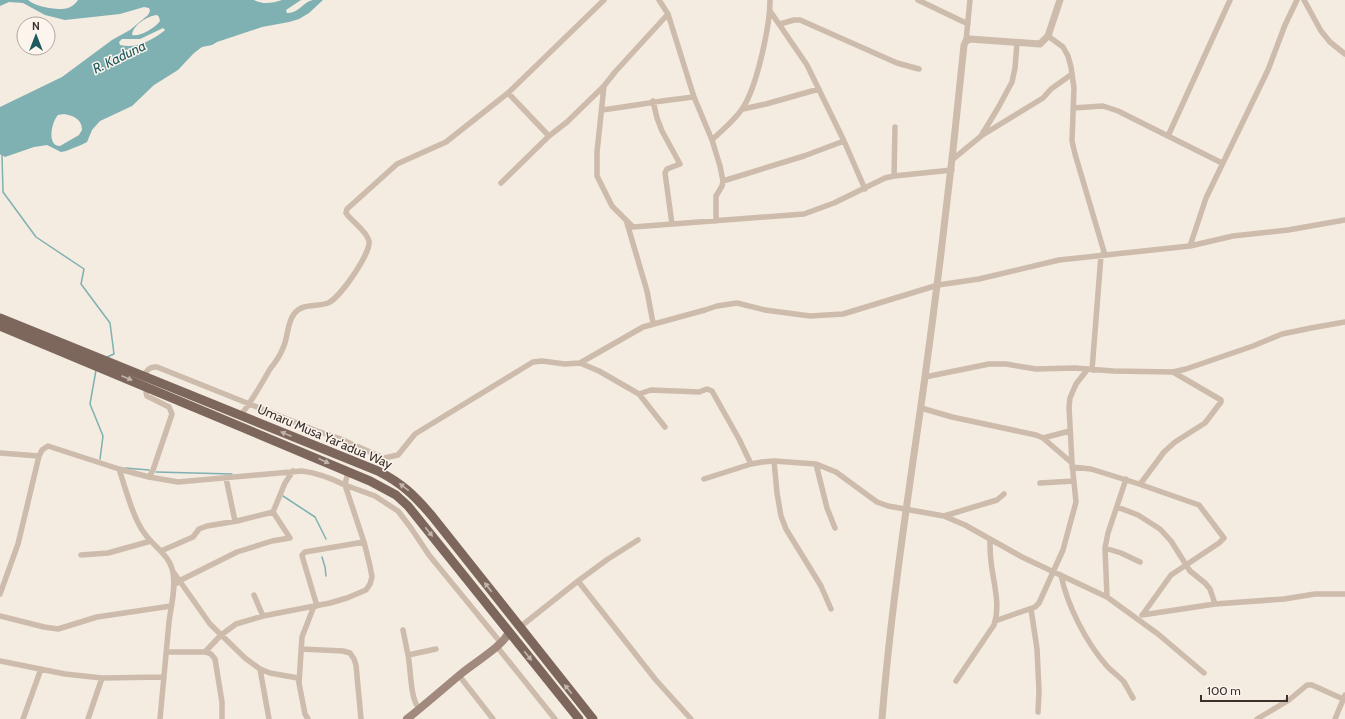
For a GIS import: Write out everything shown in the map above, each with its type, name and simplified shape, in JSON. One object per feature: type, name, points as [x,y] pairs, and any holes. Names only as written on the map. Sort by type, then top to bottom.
[{"type":"main road","name":"Umaru Musa Yar'adua Way","points":[[0,318],[378,471],[394,479],[406,488],[432,516],[593,719]]},
{"type":"main road","name":"Umaru Musa Yar'adua Way","points":[[0,326],[348,471],[385,488],[396,495],[408,506],[579,719]]},
{"type":"main road","points":[[412,719],[500,646],[507,637],[512,636]]},
{"type":"main road","points":[[407,719],[464,671],[500,646]]},
{"type":"street","points":[[240,415],[249,404],[283,348],[293,315],[298,309],[328,303],[335,298],[343,289],[366,255],[369,248],[369,240],[348,217],[346,213],[347,209],[397,164],[446,142],[508,94],[604,0]]},
{"type":"street","points":[[659,0],[668,14],[694,97],[712,140],[723,181],[722,186],[716,196],[716,221]]},
{"type":"street","points":[[712,140],[732,122],[743,109],[762,55],[770,11],[770,0]]},
{"type":"street","points":[[918,0],[968,24]]},
{"type":"street","points":[[882,719],[887,660],[938,285],[970,0]]},
{"type":"street","points":[[966,41],[970,39],[1040,44],[1048,36],[1060,0]]},
{"type":"street","points":[[1168,136],[1230,0]]},
{"type":"street","points":[[1190,246],[1206,198],[1268,70],[1285,25],[1297,0]]},
{"type":"street","points":[[1304,0],[1321,31],[1330,42],[1345,54]]},
{"type":"street","points":[[770,11],[808,65],[865,189]]},
{"type":"street","points":[[501,183],[549,136],[567,122],[604,86],[668,14]]},
{"type":"street","points":[[780,24],[800,20],[897,63],[919,69]]},
{"type":"street","points":[[995,621],[1031,610],[1039,603],[1063,550],[1076,502],[1070,431],[1070,398],[1076,384],[1090,370],[1103,255],[1072,141],[1074,88],[1068,56],[1063,48],[1048,36]]},
{"type":"street","points":[[981,136],[1012,82],[1017,43]]},
{"type":"street","points":[[953,159],[981,136],[1043,98],[1051,89],[1072,74]]},
{"type":"street","points":[[604,86],[597,152],[597,176],[612,206],[633,228],[804,214],[817,210],[865,189],[885,178],[952,170]]},
{"type":"street","points":[[743,109],[819,89]]},
{"type":"street","points":[[508,94],[549,136]]},
{"type":"street","points":[[602,110],[694,97]]},
{"type":"street","points":[[653,102],[662,132],[680,164],[667,169],[665,174],[672,224]]},
{"type":"street","points":[[1073,108],[1103,106],[1109,108],[1222,163]]},
{"type":"street","points":[[894,176],[895,127]]},
{"type":"street","points":[[723,181],[804,156],[844,141]]},
{"type":"street","points":[[580,364],[639,329],[716,306],[737,303],[764,310],[810,316],[844,314],[938,285],[979,278],[1059,260],[1190,246],[1233,236],[1288,230],[1345,220]]},
{"type":"street","points":[[627,223],[646,284],[653,324]]},
{"type":"street","points":[[925,377],[989,364],[1006,364],[1036,369],[1075,368],[1090,370],[1173,372],[1253,346],[1282,334],[1345,322]]},
{"type":"street","points":[[143,376],[149,368],[157,366],[249,404],[338,438],[384,458],[398,455],[415,434],[531,364],[542,361],[580,364],[599,371],[639,394],[665,427]]},
{"type":"street","points":[[1139,484],[1164,452],[1175,442],[1205,423],[1221,402],[1221,400],[1173,372]]},
{"type":"street","points":[[147,387],[147,396],[169,407],[172,414],[153,470],[149,477]]},
{"type":"street","points":[[639,394],[651,390],[698,392],[708,389],[712,391],[751,464]]},
{"type":"street","points":[[921,408],[952,417],[1043,438],[1072,465],[1126,479],[1199,505],[1224,538],[1220,543],[1187,566],[1171,575],[1143,614]]},
{"type":"street","points":[[1043,438],[1070,431]]},
{"type":"street","points":[[0,594],[18,544],[36,476],[39,456],[42,450],[48,446],[119,469],[149,477],[178,482],[293,471],[312,472],[375,496],[398,511],[433,560],[555,719]]},
{"type":"street","points":[[0,453],[39,456]]},
{"type":"street","points":[[774,461],[776,493],[781,516],[786,529],[821,586],[831,609]]},
{"type":"street","points":[[704,479],[751,464],[774,461],[816,464],[836,472],[877,502],[888,506],[944,516],[965,525],[1022,557],[1107,597],[1158,634],[1204,673]]},
{"type":"street","points":[[816,464],[827,508],[835,528]]},
{"type":"street","points":[[119,469],[144,534],[170,562],[173,573],[174,586],[160,719]]},
{"type":"street","points":[[273,512],[285,483],[293,471]]},
{"type":"street","points":[[205,652],[221,635],[236,624],[264,616],[347,598],[366,590],[372,577],[364,542],[345,485],[348,471]]},
{"type":"street","points":[[226,478],[235,521]]},
{"type":"street","points":[[1107,597],[1105,548],[1108,533],[1126,479]]},
{"type":"street","points":[[1040,483],[1074,481]]},
{"type":"street","points":[[944,516],[997,500],[1004,494]]},
{"type":"street","points":[[1117,507],[1138,515],[1160,529],[1171,541],[1190,571],[1201,579],[1210,589],[1215,604]]},
{"type":"street","points":[[161,551],[193,537],[199,530],[207,526],[273,512]]},
{"type":"street","points":[[174,586],[179,581],[237,552],[272,541],[290,538],[273,512]]},
{"type":"street","points":[[956,681],[994,625],[995,621],[997,609],[990,560],[990,539]]},
{"type":"street","points":[[520,627],[578,581],[608,559],[638,540]]},
{"type":"street","points":[[81,555],[108,553],[151,541]]},
{"type":"street","points":[[308,719],[305,714],[300,683],[301,649],[303,630],[315,606],[302,555],[305,552],[364,542]]},
{"type":"street","points":[[1105,548],[1121,553],[1140,562]]},
{"type":"street","points":[[173,573],[201,612],[221,635],[245,658],[260,669],[270,673],[298,678],[300,683]]},
{"type":"street","points":[[1062,575],[1064,590],[1069,603],[1089,642],[1105,665],[1123,682],[1133,698]]},
{"type":"street","points":[[578,581],[655,679],[690,719]]},
{"type":"street","points":[[1134,616],[1215,604],[1284,599],[1315,594],[1345,594]]},
{"type":"street","points":[[254,595],[264,616]]},
{"type":"street","points":[[0,616],[58,629],[97,617],[171,606]]},
{"type":"street","points":[[1031,610],[1037,649],[1039,691],[1038,712]]},
{"type":"street","points":[[403,630],[408,655],[413,699],[416,706],[420,709]]},
{"type":"street","points":[[301,649],[343,651],[350,653],[356,664],[361,719]]},
{"type":"street","points":[[408,655],[436,649]]},
{"type":"street","points":[[166,652],[205,652],[211,654],[216,660],[222,702],[222,719]]},
{"type":"street","points":[[0,661],[65,674],[102,678],[164,677]]},
{"type":"street","points":[[23,719],[41,669]]},
{"type":"street","points":[[260,669],[269,719]]},
{"type":"street","points":[[88,719],[102,678]]},
{"type":"street","points":[[461,678],[493,719]]},
{"type":"street","points":[[1256,719],[1288,700],[1307,685],[1312,685],[1344,697],[1335,719]]},
{"type":"water","name":"R. Kaduna","points":[[0,0],[28,0],[36,5],[53,9],[64,9],[74,5],[78,0],[254,0],[261,3],[268,3],[282,0],[301,0],[286,10],[287,13],[291,13],[309,1],[323,0],[309,13],[299,19],[262,27],[212,45],[202,47],[194,53],[178,70],[154,85],[132,106],[100,121],[92,130],[87,142],[81,145],[61,152],[47,145],[34,147],[5,157],[0,154],[0,107],[62,77],[112,40],[130,30],[148,15],[150,11],[149,8],[144,7],[120,14],[65,20],[56,18],[56,16],[45,15],[23,3],[9,2],[0,6]],"holes":[[[157,15],[160,21],[155,26],[139,35],[132,35],[135,28],[141,22],[149,17]],[[163,28],[165,30],[149,41],[132,46],[120,45],[119,42],[122,39],[140,39]],[[64,114],[77,119],[81,123],[82,130],[79,135],[60,146],[53,142],[52,127],[58,115]]]},
{"type":"waterway","points":[[0,153],[2,155],[3,192],[36,237],[84,269],[81,284],[110,323],[114,354],[107,357]]},
{"type":"waterway","points":[[96,370],[90,404],[103,436],[100,459]]},
{"type":"waterway","points":[[125,468],[149,470]]},
{"type":"waterway","points":[[156,472],[232,474]]},
{"type":"waterway","points":[[283,496],[315,517],[326,539]]},
{"type":"waterway","points":[[322,557],[326,576]]}]
